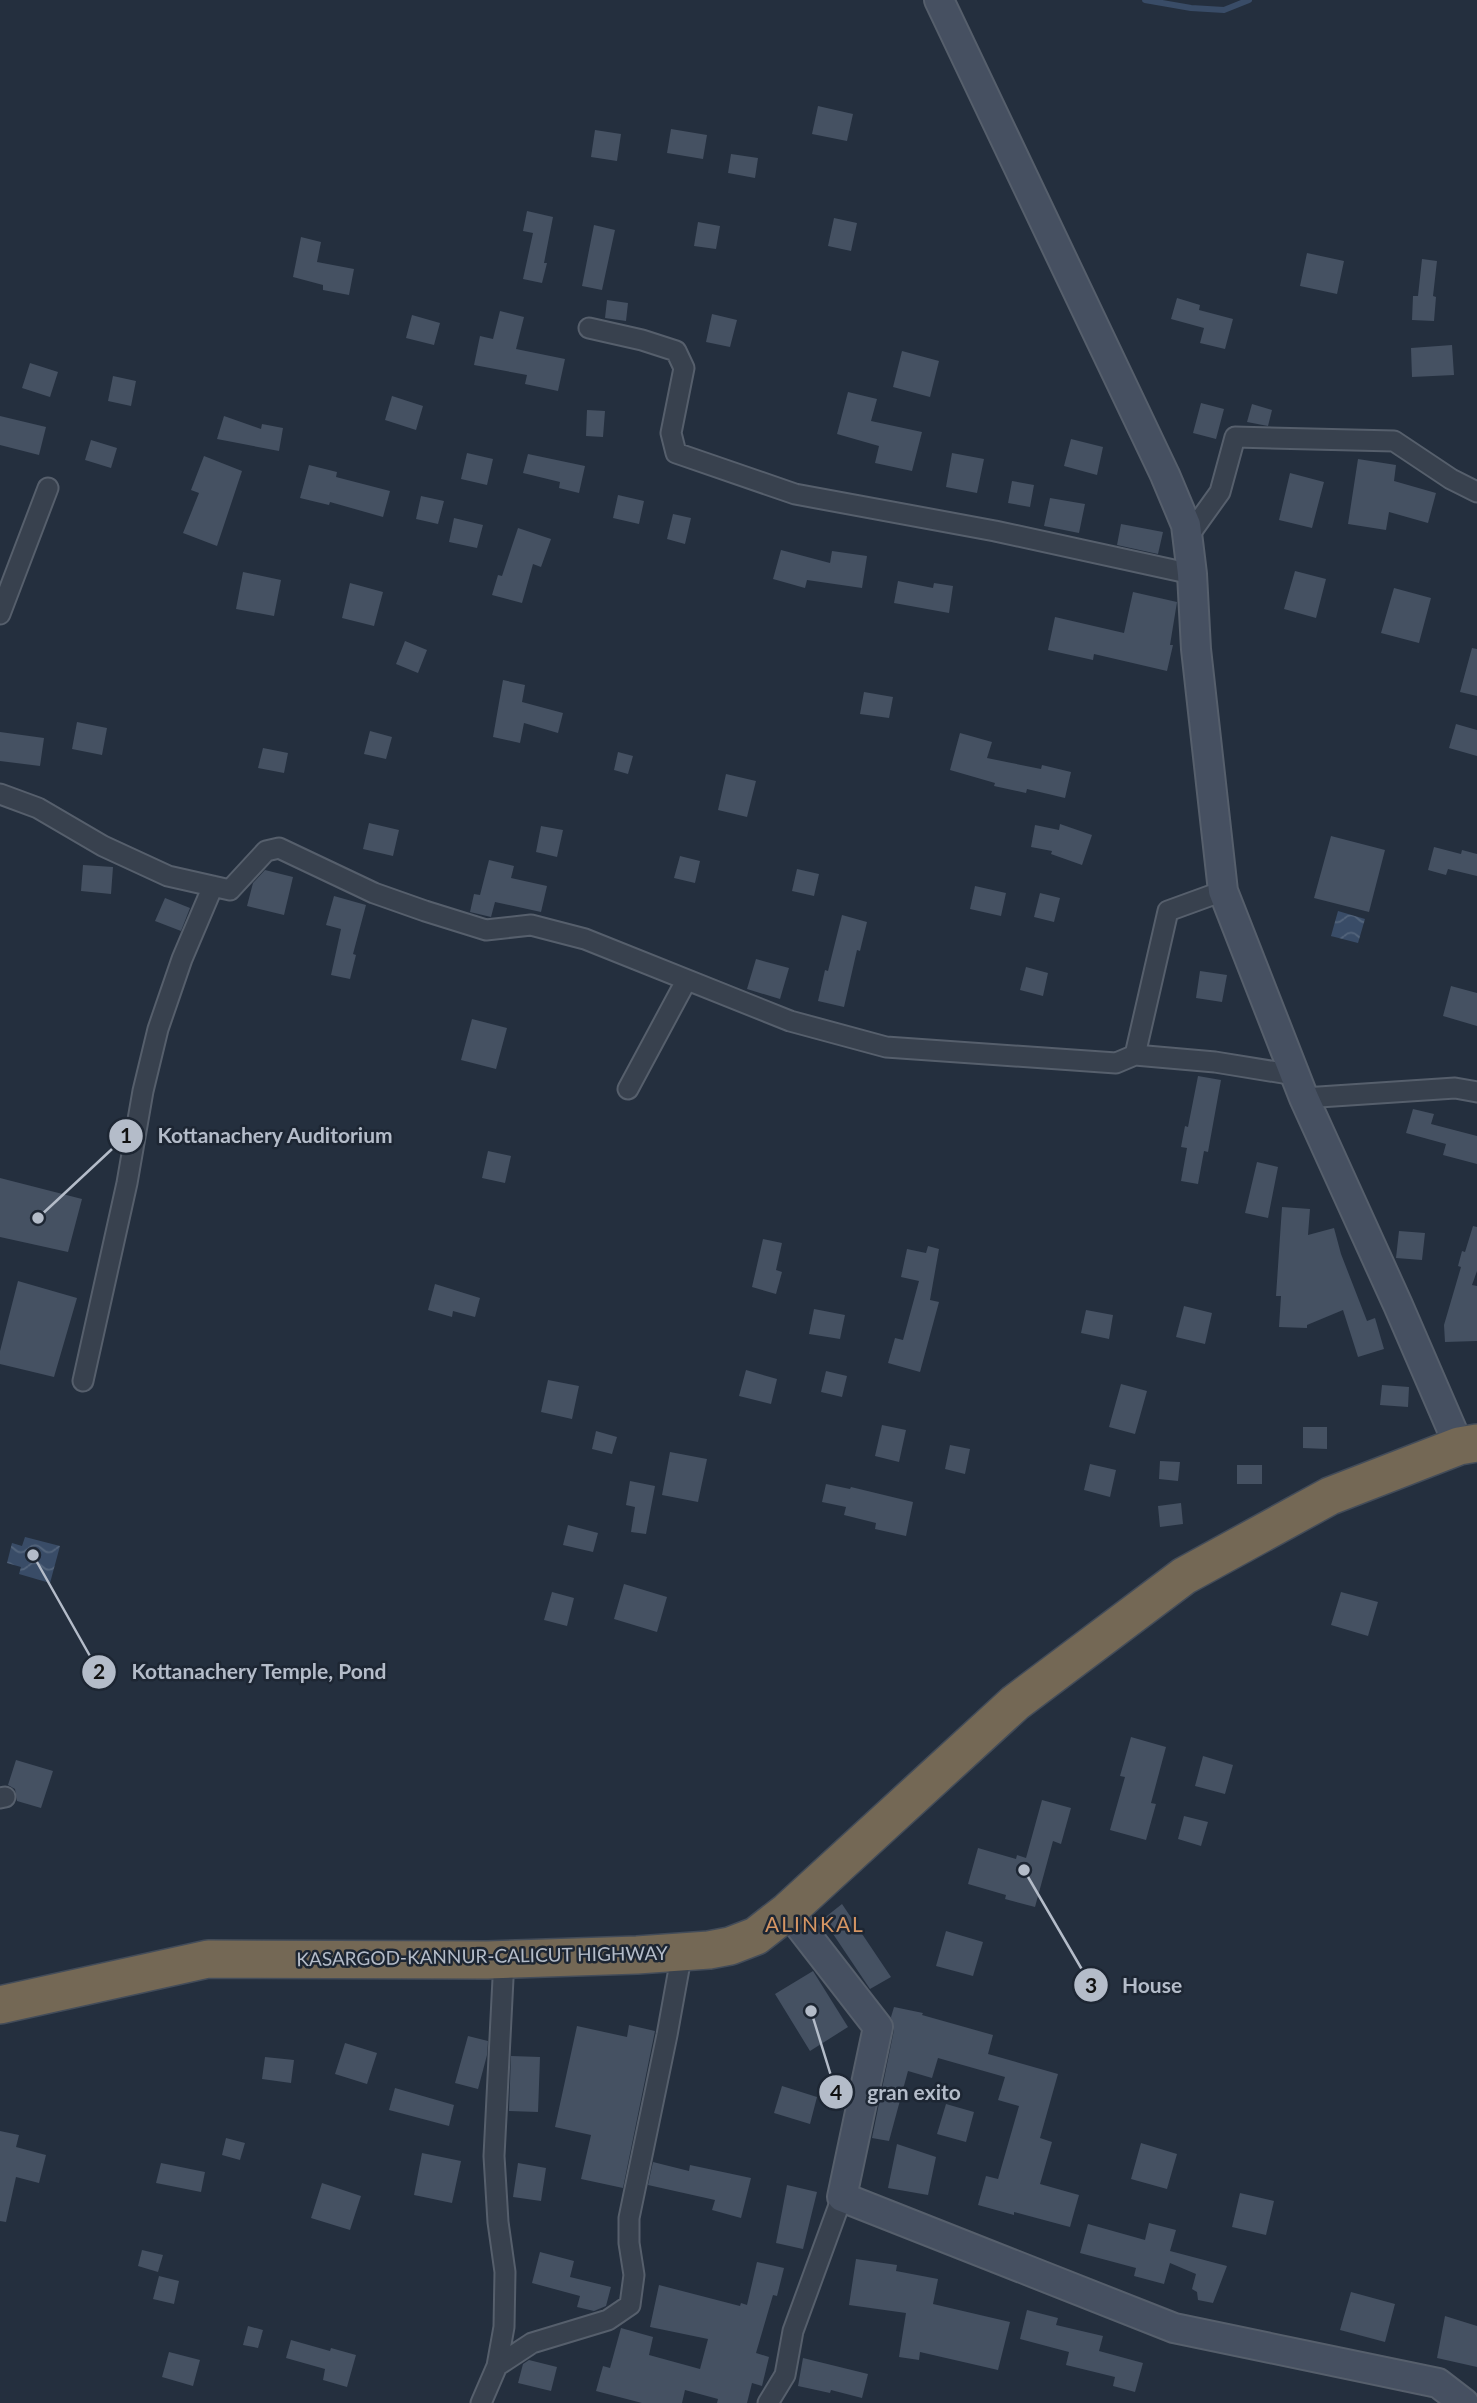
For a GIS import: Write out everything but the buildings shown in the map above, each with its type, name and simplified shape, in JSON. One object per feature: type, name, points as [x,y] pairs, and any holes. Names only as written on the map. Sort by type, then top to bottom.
[{"type":"highway","name":"KASARGOD-KANNUR-CALICUT HIGHWAY","points":[[0,2006],[208,1959],[504,1959],[681,1952],[730,1946],[756,1936],[788,1911],[1015,1703],[1184,1577],[1330,1496],[1468,1445]]},
{"type":"main road","points":[[939,0],[1165,475],[1186,525],[1196,649],[1223,891],[1299,1086],[1393,1293],[1468,1445]]},
{"type":"main road","points":[[788,1911],[878,2027],[842,2197],[1174,2328],[1438,2383],[1464,2403]]},
{"type":"street","points":[[589,328],[676,351],[684,368],[671,433],[677,453],[795,494],[995,531],[1192,574]]},
{"type":"street","points":[[1187,538],[1220,492],[1236,437],[1394,441],[1451,479],[1477,492]]},
{"type":"street","points":[[0,614],[48,488]]},
{"type":"street","points":[[0,794],[38,808],[103,846],[168,876],[230,890],[266,850],[279,848],[374,893],[425,911],[486,930],[531,925],[572,936],[790,1021],[886,1047],[1116,1063],[1135,1055],[1215,1062],[1299,1086],[1455,1088],[1477,1092]]},
{"type":"street","points":[[83,1381],[158,1029],[182,959],[213,886]]},
{"type":"street","points":[[1135,1055],[1168,911],[1223,891]]},
{"type":"street","points":[[628,1089],[687,981]]},
{"type":"street","points":[[497,2366],[532,2343],[608,2320],[630,2305],[634,2275],[629,2243],[629,2218],[667,2035],[681,1952]]},
{"type":"street","points":[[481,2403],[497,2366],[503,2327],[505,2272],[498,2222],[494,2156],[504,1959]]},
{"type":"street","points":[[768,2403],[785,2375],[793,2331],[842,2197]]},
{"type":"water","points":[[1338,911],[1365,919],[1358,943],[1331,936]]},
{"type":"water","points":[[25,1537],[60,1546],[50,1583],[19,1574],[21,1567],[7,1563],[12,1543],[22,1546]]},
{"type":"waterway","points":[[1145,0],[1191,8],[1224,10],[1249,0]]},
{"type":"place","name":"Kottanachery Auditorium","points":[[38,1218]]},
{"type":"place","name":"Kottanachery Temple, Pond","points":[[33,1555]]},
{"type":"place","name":"House","points":[[1024,1870]]},
{"type":"place","name":"gran exito","points":[[811,2011]]},
{"type":"district","name":"ALINKAL","points":[[815,1925]]}]
